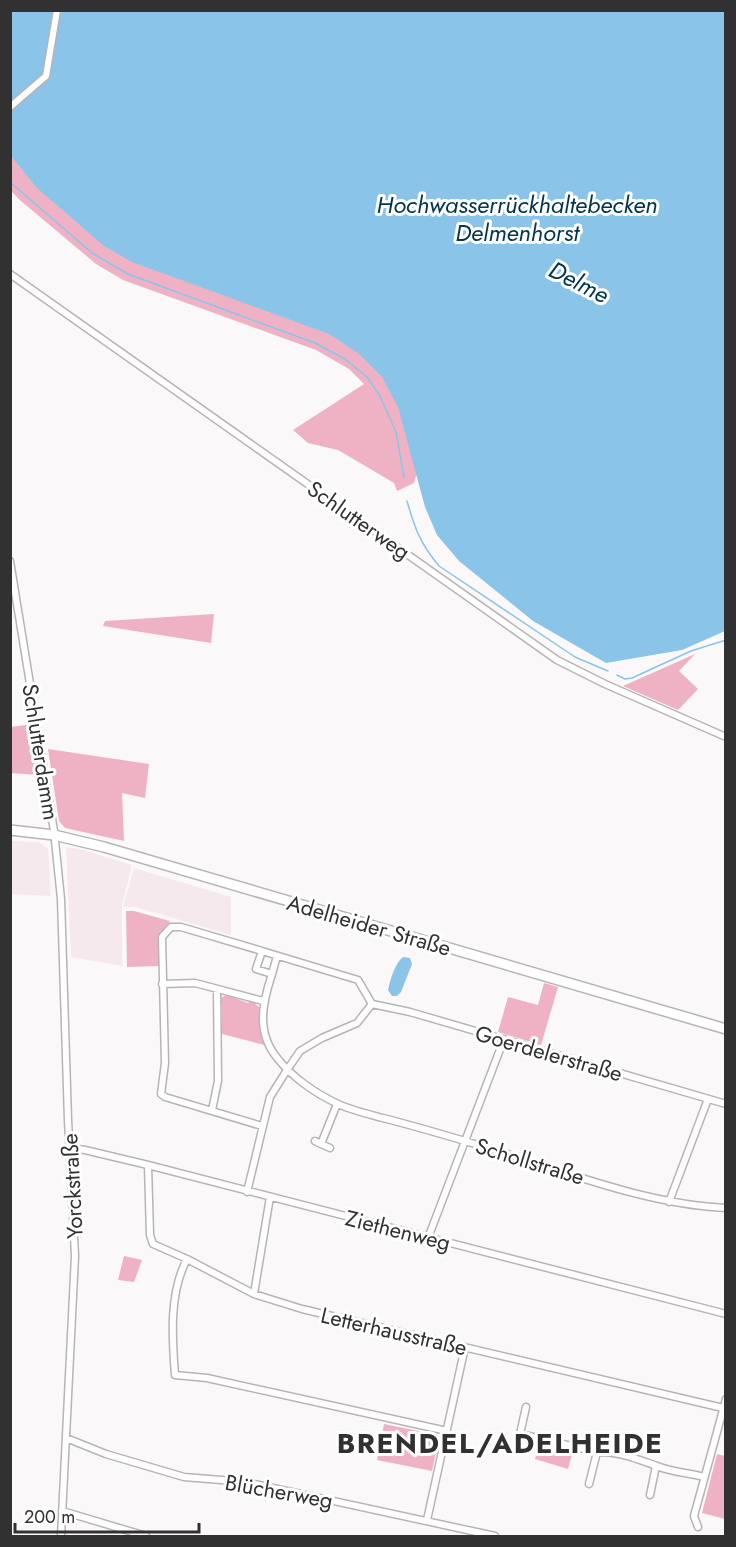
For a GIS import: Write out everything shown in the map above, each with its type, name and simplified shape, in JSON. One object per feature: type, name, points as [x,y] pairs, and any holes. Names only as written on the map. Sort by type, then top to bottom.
[{"type":"main road","name":"Adelheider Straße","points":[[10,830],[54,835],[104,848],[726,1029]]},
{"type":"street","points":[[10,107],[41,81],[49,60],[57,10]]},
{"type":"street","name":"Schlutterweg","points":[[10,274],[557,660],[605,684],[726,737]]},
{"type":"street","name":"Schlutterdamm","points":[[10,561],[54,835]]},
{"type":"street","name":"Yorckstraße","points":[[54,835],[61,899],[75,1256],[61,1536]]},
{"type":"street","points":[[247,1192],[270,1097],[287,1070],[300,1051],[322,1038],[357,1023],[372,1004],[358,980],[181,927],[171,927],[162,937],[165,1063],[161,1094],[262,1126]]},
{"type":"street","points":[[262,951],[256,969],[272,974]]},
{"type":"street","points":[[162,984],[195,983],[263,1001],[277,956]]},
{"type":"street","points":[[212,1110],[218,1081],[218,990]]},
{"type":"street","name":"Schollstraße","points":[[263,1001],[262,1019],[270,1047],[287,1070],[337,1104],[669,1202],[726,1208]]},
{"type":"street","name":"Goerdelerstraße","points":[[372,1004],[410,1012],[726,1104]]},
{"type":"street","points":[[428,1238],[504,1039]]},
{"type":"street","points":[[669,1202],[708,1099]]},
{"type":"street","points":[[330,1148],[318,1143],[337,1104]]},
{"type":"street","name":"Ziethenweg","points":[[71,1148],[148,1165],[726,1314]]},
{"type":"street","name":"Letterhausstraße","points":[[148,1165],[153,1245],[187,1259],[254,1294],[302,1310],[723,1408]]},
{"type":"street","points":[[254,1294],[270,1197]]},
{"type":"street","points":[[187,1259],[179,1274],[175,1289],[173,1357],[175,1375],[207,1378],[447,1431]]},
{"type":"street","points":[[427,1520],[465,1347]]},
{"type":"street","points":[[698,1527],[694,1516],[726,1399]]},
{"type":"street","points":[[526,1407],[520,1434],[648,1461],[656,1466],[704,1477]]},
{"type":"street","name":"Blücherweg","points":[[66,1438],[106,1454],[184,1478],[246,1482],[495,1536]]},
{"type":"street","points":[[589,1484],[597,1452]]},
{"type":"street","points":[[650,1495],[656,1466]]},
{"type":"street","points":[[62,1511],[146,1536]]},
{"type":"shaded area","points":[[10,114],[341,239],[424,473],[416,476],[414,483],[397,491],[394,483],[338,450],[308,443],[293,430],[364,384],[349,369],[316,350],[123,280],[96,264],[21,201],[11,191]]},
{"type":"shaded area","points":[[214,614],[211,643],[103,626],[105,621]]},
{"type":"shaded area","points":[[695,654],[679,671],[698,689],[678,710],[623,686]]},
{"type":"shaded area","points":[[33,724],[37,775],[11,773],[11,727]]},
{"type":"shaded area","points":[[48,749],[149,764],[145,798],[122,793],[124,841],[65,828],[59,821]]},
{"type":"shaded area","points":[[11,841],[39,842],[48,849],[51,896],[11,894]]},
{"type":"shaded area","points":[[66,847],[132,865],[122,906],[122,966],[71,957]]},
{"type":"shaded area","points":[[134,868],[231,897],[231,935],[135,907],[123,907]]},
{"type":"shaded area","points":[[126,911],[170,921],[159,935],[160,966],[127,967]]},
{"type":"shaded area","points":[[544,983],[558,987],[541,1045],[498,1032],[508,997],[538,1005]]},
{"type":"shaded area","points":[[227,995],[248,1003],[252,1001],[259,1007],[260,1032],[268,1046],[222,1034],[220,1025],[222,1006],[219,1004],[222,997]]},
{"type":"shaded area","points":[[124,1256],[142,1260],[134,1282],[118,1280]]},
{"type":"shaded area","points":[[384,1424],[438,1435],[440,1441],[432,1471],[377,1460]]},
{"type":"shaded area","points":[[547,1444],[573,1451],[568,1469],[535,1459],[537,1451]]},
{"type":"shaded area","points":[[717,1454],[725,1456],[725,1519],[702,1513]]},
{"type":"water","name":"Hochwasserrückhaltebecken Delmenhorst","points":[[10,11],[725,11],[725,631],[682,650],[606,663],[533,621],[459,561],[437,535],[425,507],[398,407],[382,377],[358,353],[329,334],[132,262],[104,246],[37,188],[11,156]]},
{"type":"water","points":[[403,957],[410,958],[412,964],[401,992],[397,996],[392,996],[388,990],[390,981],[395,967]]},
{"type":"waterway","points":[[10,182],[92,253],[128,274],[315,343],[345,359],[367,377],[380,396],[396,432],[404,477]]},
{"type":"waterway","points":[[407,501],[419,535],[439,566],[575,657],[608,671]]},
{"type":"waterway","points":[[617,675],[625,679],[632,678],[691,651],[726,640]]},
{"type":"district","name":"BRENDEL/ADELHEIDE","points":[[500,1443]]},
{"type":"water label","name":"Delme","points":[[579,282]]}]
